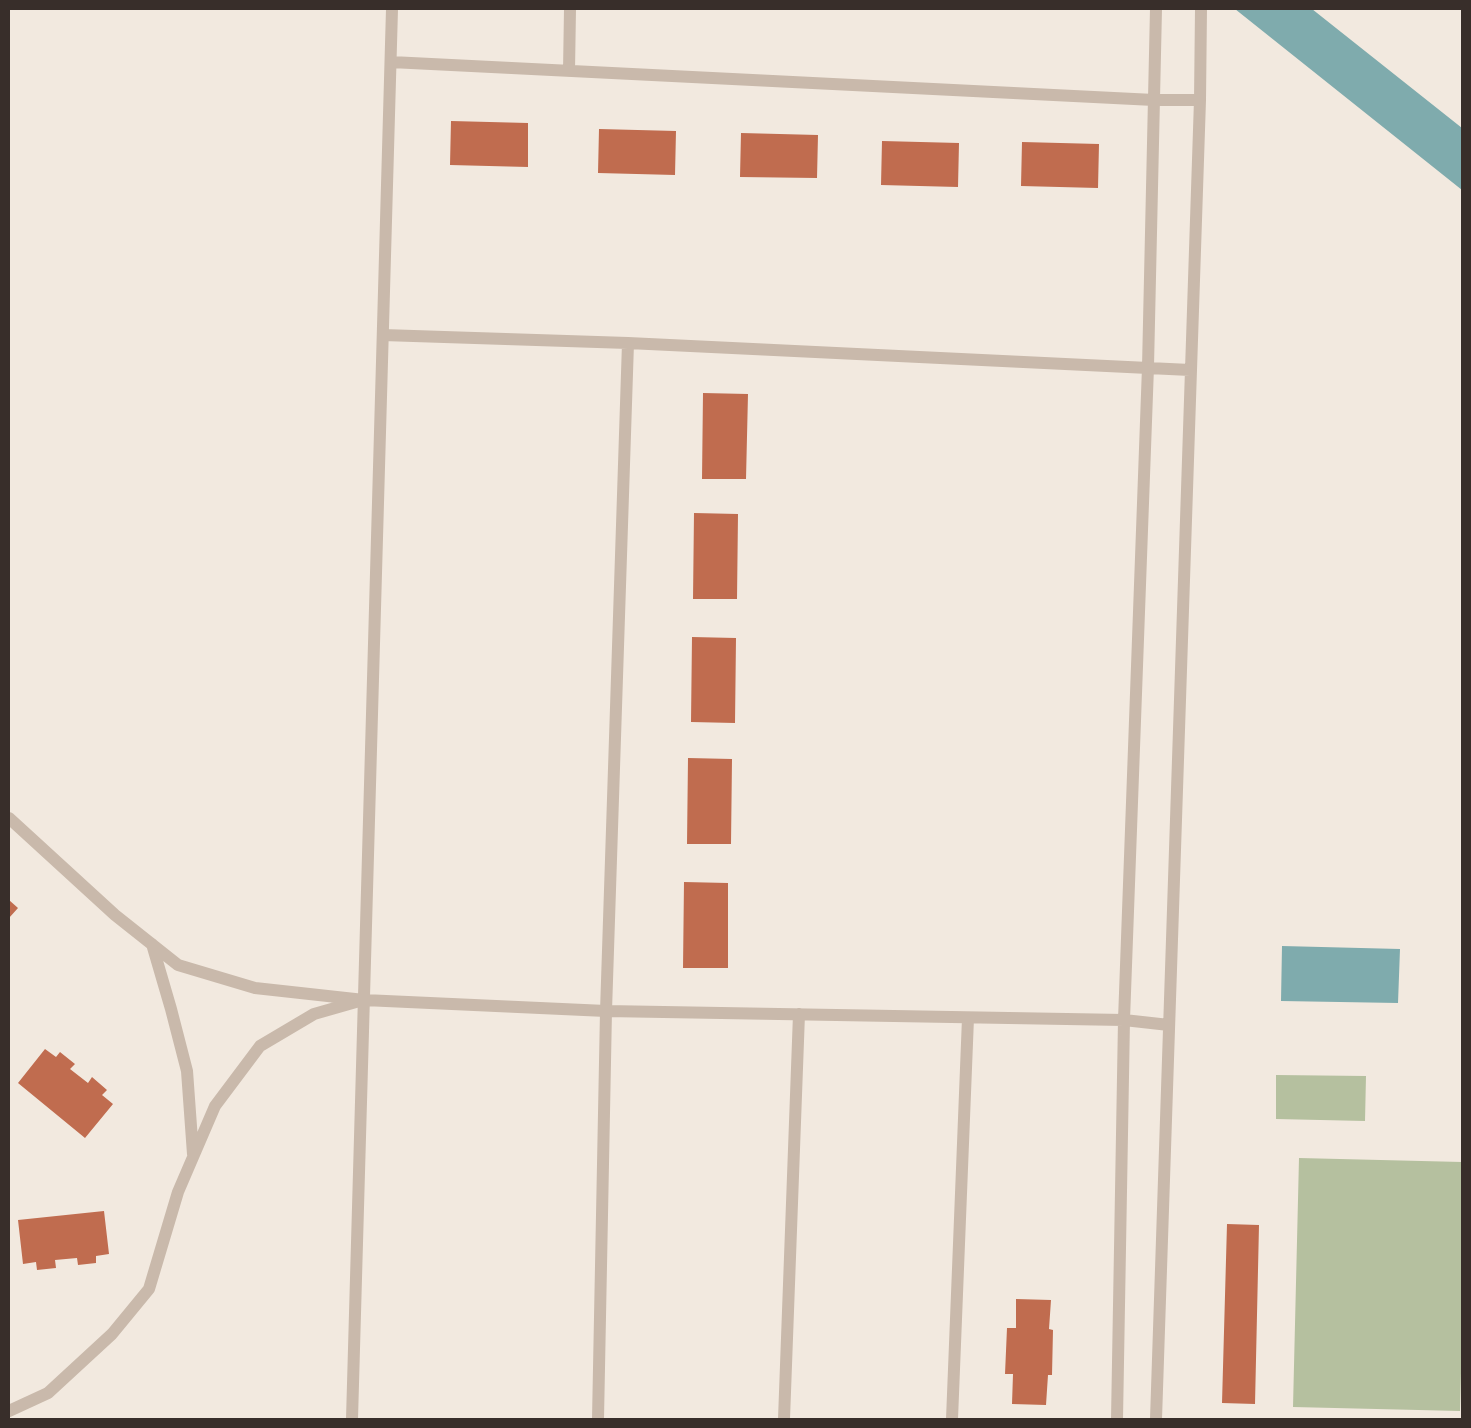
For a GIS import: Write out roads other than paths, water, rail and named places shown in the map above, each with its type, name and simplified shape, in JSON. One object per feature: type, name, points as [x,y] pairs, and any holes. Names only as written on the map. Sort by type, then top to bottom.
[{"type":"street","points":[[352,1419],[392,9]]},
{"type":"street","points":[[568,71],[570,9]]},
{"type":"street","points":[[1117,1419],[1124,1020],[1148,367],[1156,9]]},
{"type":"street","points":[[1156,1419],[1200,100],[1201,9]]},
{"type":"street","points":[[391,62],[1154,100],[1200,100]]},
{"type":"street","points":[[383,335],[628,343],[1190,370]]},
{"type":"street","points":[[598,1419],[606,1011],[628,343]]},
{"type":"street","points":[[9,818],[114,915],[178,965],[255,988],[364,1000],[606,1011],[1124,1020],[1169,1025]]},
{"type":"street","points":[[152,944],[187,1071],[193,1157]]},
{"type":"street","points":[[9,1411],[48,1393],[112,1334],[149,1290],[178,1192],[215,1106],[260,1046],[314,1014],[364,1000]]},
{"type":"street","points":[[784,1419],[799,1014]]},
{"type":"street","points":[[952,1419],[968,1018]]},
{"type":"water","points":[[1235,9],[1312,9],[1462,128],[1462,190]]},
{"type":"water","points":[[1282,946],[1400,949],[1398,1003],[1281,1001]]}]
